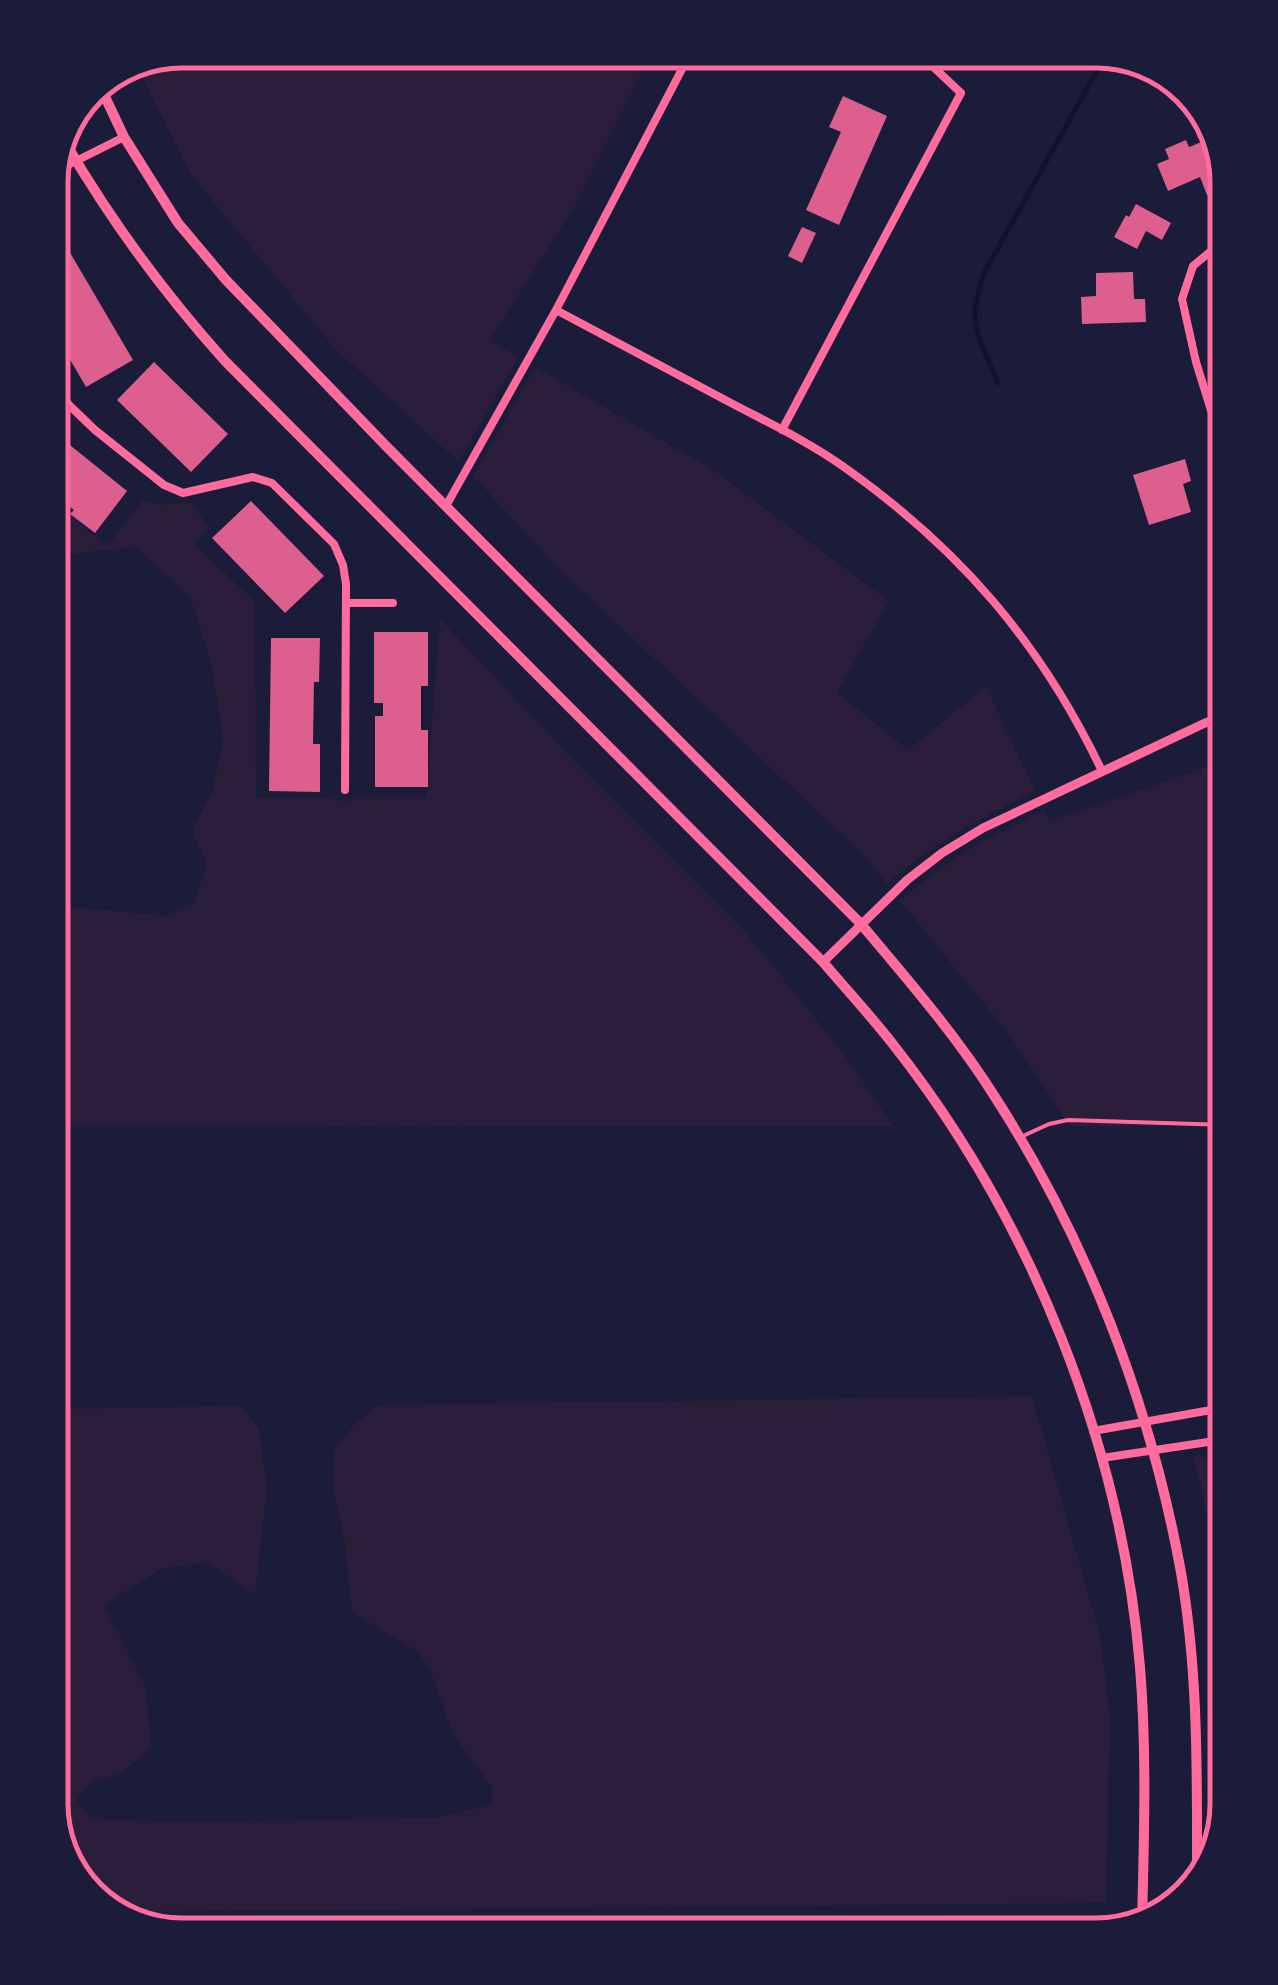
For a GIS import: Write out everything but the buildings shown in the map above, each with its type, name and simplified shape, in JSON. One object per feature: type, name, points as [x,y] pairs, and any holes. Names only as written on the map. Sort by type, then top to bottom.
[{"type":"main road","points":[[105,97],[124,137],[178,223],[226,280],[861,924],[933,1008],[995,1098],[1100,1295],[1153,1449],[1180,1569],[1192,1665],[1198,1761],[1197,1856]]},
{"type":"main road","points":[[72,153],[136,254],[182,314],[823,962],[893,1044],[986,1184],[1045,1300],[1094,1431],[1126,1568],[1140,1665],[1144,1754],[1142,1908]]},
{"type":"street","points":[[446,506],[556,310],[683,68]]},
{"type":"street","points":[[782,430],[960,93],[934,68]]},
{"type":"street","points":[[69,167],[124,137]]},
{"type":"street","points":[[1210,252],[1194,266],[1182,299],[1210,407]]},
{"type":"street","points":[[556,310],[782,430],[840,464],[914,519],[1013,621],[1082,728],[1102,771]]},
{"type":"street","points":[[68,402],[164,486],[184,493],[252,477],[272,483],[334,544],[343,565],[346,603],[345,790]]},
{"type":"street","points":[[346,603],[393,603]]},
{"type":"street","points":[[823,962],[907,880],[942,853],[983,828],[1210,723]]},
{"type":"street","points":[[1094,1431],[1210,1410]]},
{"type":"street","points":[[1102,1458],[1210,1441]]},
{"type":"lane","points":[[1019,1138],[1068,1120],[1210,1124]]},
{"type":"shaded area","points":[[182,67],[644,68],[575,206],[490,340],[518,357],[459,462],[335,349],[192,176],[141,75]]},
{"type":"shaded area","points":[[535,367],[715,471],[889,601],[837,692],[908,750],[986,686],[1035,791],[958,832],[887,884],[869,860],[563,573],[473,476]]},
{"type":"shaded area","points":[[143,500],[191,503],[209,527],[195,544],[255,602],[256,798],[335,797],[353,801],[354,797],[426,797],[440,619],[582,769],[747,934],[843,1053],[893,1126],[68,1125],[68,907],[166,916],[194,904],[207,864],[192,830],[213,790],[223,738],[211,664],[190,596],[135,547],[68,555],[68,513],[109,544]]},
{"type":"shaded area","points":[[1210,766],[1210,1126],[1070,1126],[1007,1032],[900,901],[933,873],[1006,829],[1044,810],[1050,821]]},
{"type":"shaded area","points":[[1032,1396],[1100,1635],[1110,1717],[1106,1903],[147,1912],[118,1898],[87,1867],[70,1825],[68,1409],[242,1406],[259,1429],[267,1489],[255,1595],[209,1563],[163,1568],[104,1605],[146,1688],[151,1748],[120,1774],[91,1782],[77,1800],[91,1819],[187,1822],[435,1818],[492,1805],[493,1789],[452,1733],[431,1672],[418,1652],[352,1612],[344,1538],[333,1489],[335,1449],[377,1405]]},
{"type":"shaded area","points":[[1193,1457],[1210,1457],[1210,1526]]},
{"type":"waterway","points":[[998,383],[976,328],[979,289],[985,271],[1098,68]]}]
